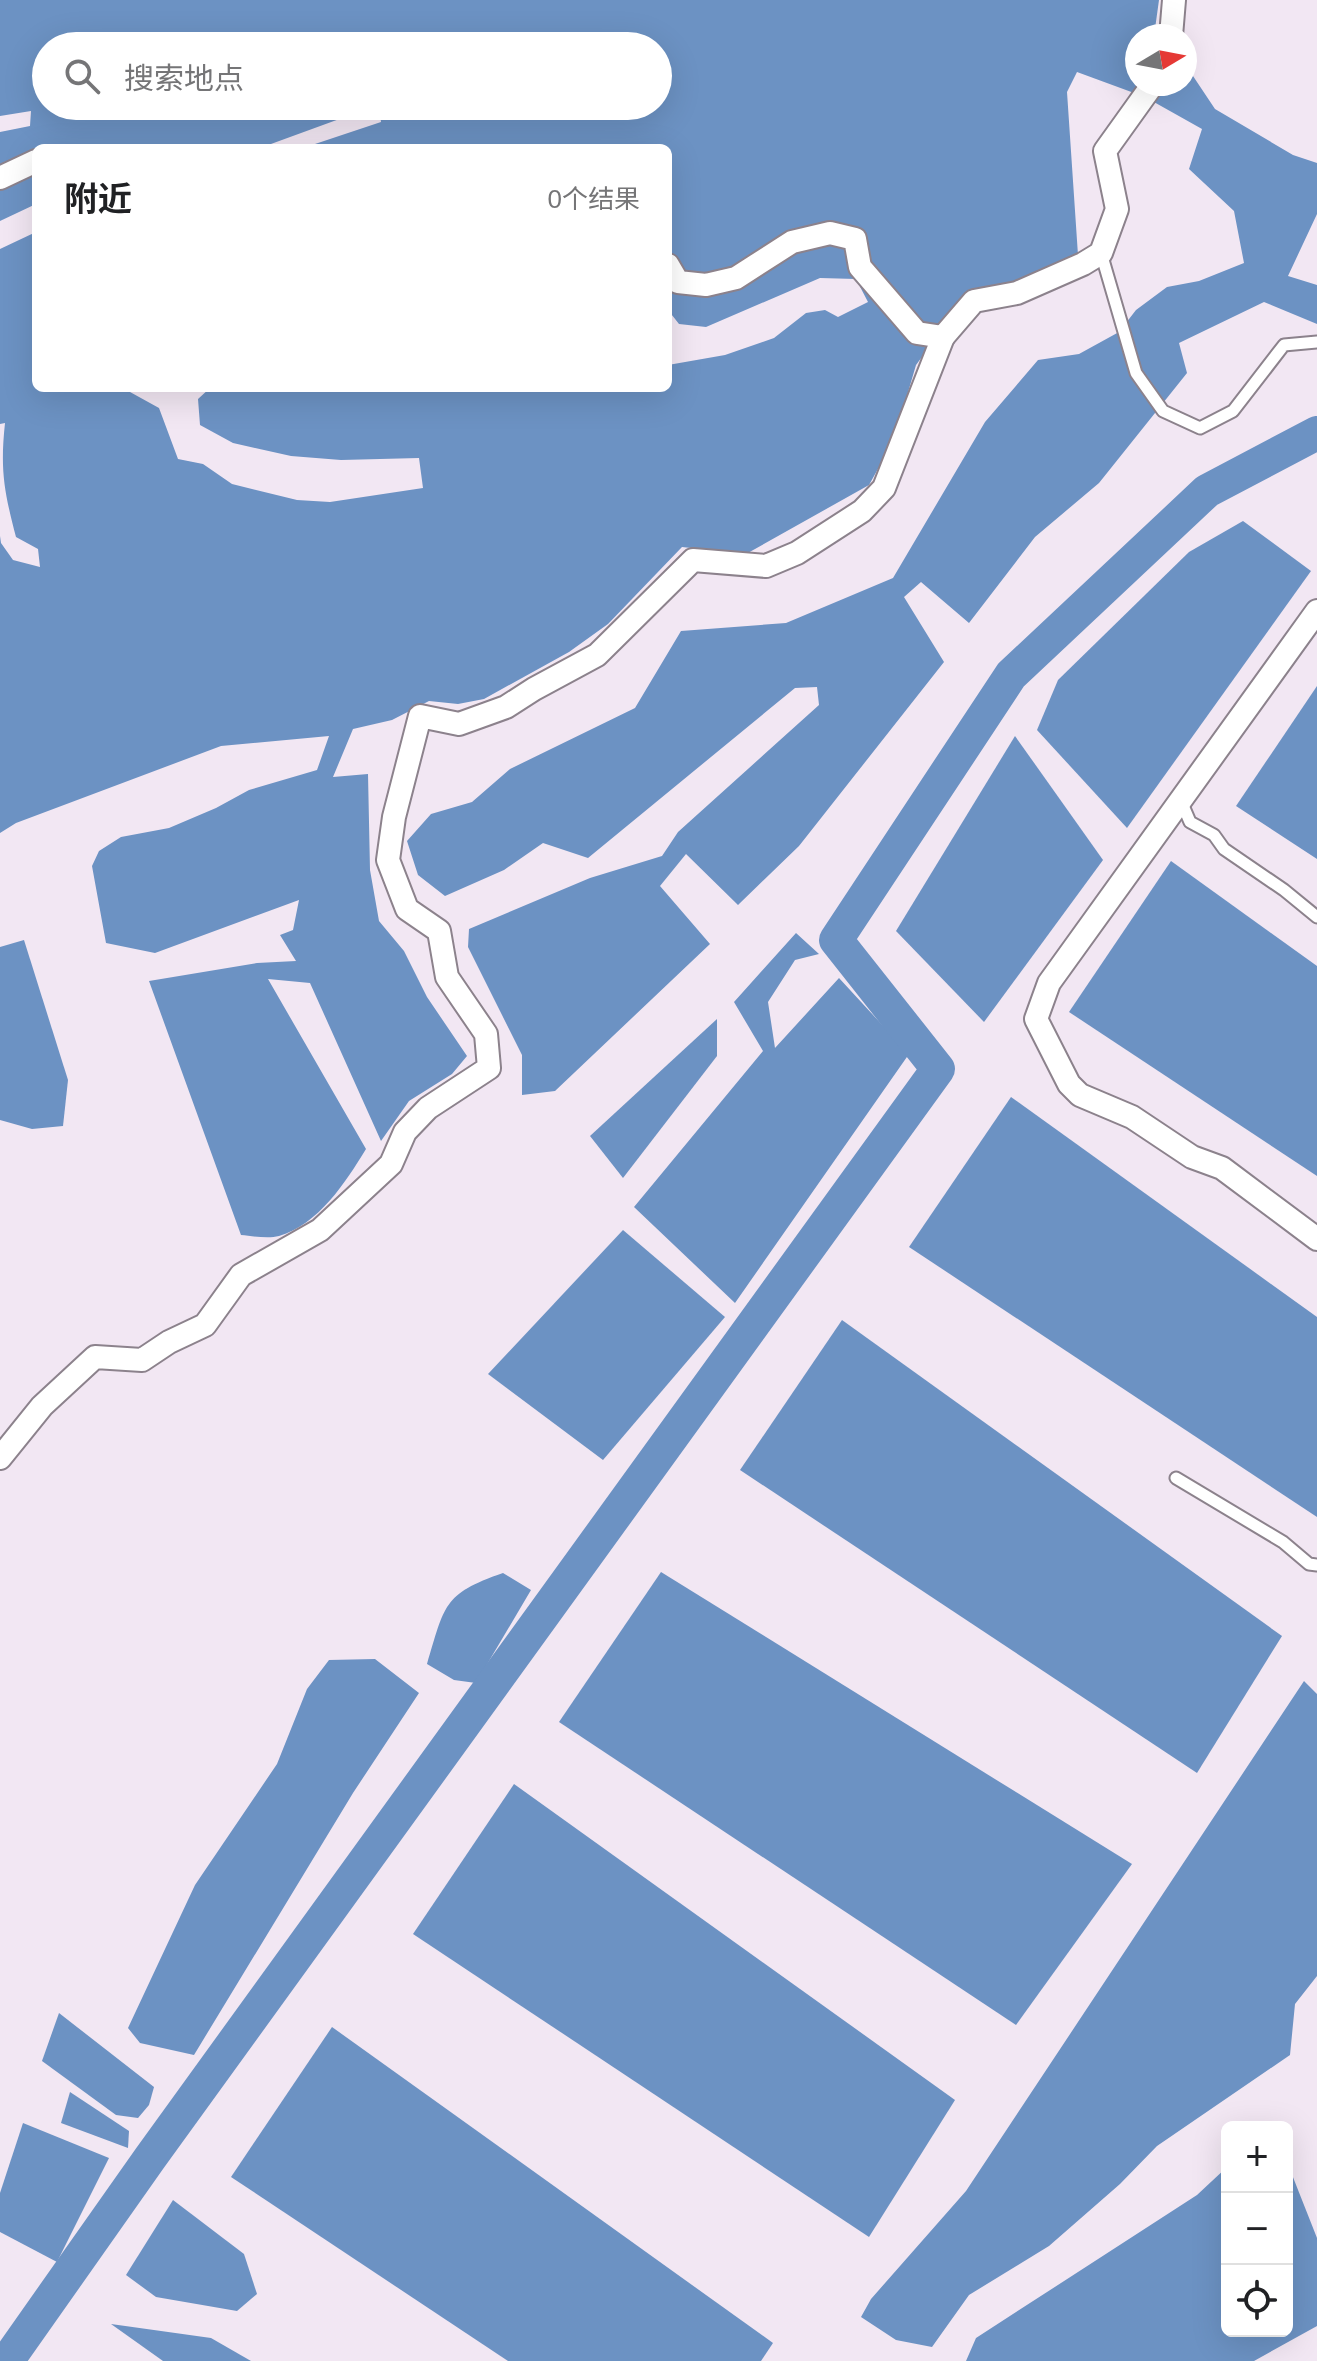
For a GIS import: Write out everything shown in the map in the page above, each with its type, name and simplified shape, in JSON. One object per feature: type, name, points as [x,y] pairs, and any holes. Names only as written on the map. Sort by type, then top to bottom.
[{"type":"street","points":[[1172,24],[1174,0]]},
{"type":"street","points":[[0,1458],[42,1406],[95,1357],[142,1360],[169,1342],[205,1325],[241,1275],[320,1230],[391,1164],[405,1132],[428,1108],[489,1068],[486,1034],[447,977],[439,931],[407,909],[388,860],[394,817],[420,716],[459,724],[506,707],[597,655],[693,560],[766,566],[797,553],[862,511],[884,488],[943,337],[974,301],[1017,293],[1101,253],[1117,209],[1105,151],[1144,96]]},
{"type":"street","points":[[0,178],[32,163]]},
{"type":"street","points":[[672,272],[678,282],[706,285],[736,278],[792,242],[830,233],[855,239],[860,267],[917,333],[943,337]]},
{"type":"street","points":[[1317,611],[1049,983],[1036,1019],[1069,1084],[1080,1095],[1132,1117],[1192,1157],[1222,1168],[1317,1239]]},
{"type":"lane","points":[[1101,253],[1136,373],[1163,411],[1200,428],[1233,411],[1284,345],[1317,342]]},
{"type":"lane","points":[[1181,800],[1190,822],[1214,835],[1224,849],[1317,917]]},
{"type":"lane","points":[[1176,1478],[1283,1542],[1309,1564],[1317,1565]]},
{"type":"water","points":[[0,0],[1159,0],[1156,24],[1125,24],[1125,90],[1077,72],[1067,92],[1079,270],[955,312],[916,365],[894,440],[869,485],[746,554],[682,547],[608,624],[569,652],[484,699],[458,704],[429,701],[392,720],[353,729],[333,777],[368,774],[370,870],[379,921],[404,951],[427,997],[467,1056],[452,1074],[409,1101],[381,1141],[310,983],[268,979],[366,1149],[340,1188],[319,1212],[293,1230],[275,1237],[241,1235],[149,981],[257,963],[296,961],[280,935],[293,930],[299,900],[155,953],[106,943],[92,866],[99,851],[121,837],[169,828],[249,790],[317,770],[329,736],[221,746],[16,823],[0,833],[0,536],[1,543],[13,560],[40,567],[38,549],[16,537],[4,480],[5,423],[0,424],[0,249],[32,234],[32,392],[130,392],[159,408],[178,459],[203,464],[232,484],[297,500],[330,502],[423,488],[419,458],[341,460],[291,456],[233,443],[200,425],[198,399],[206,392],[672,392],[672,364],[725,355],[774,338],[806,313],[825,310],[838,317],[868,302],[856,279],[820,278],[706,327],[679,324],[672,315],[672,144],[315,144],[381,120],[672,120],[672,32],[32,32],[32,120],[337,120],[271,144],[32,144],[32,206],[0,221],[0,132],[30,126],[31,111],[0,116]]},
{"type":"water","points":[[1197,82],[1215,109],[1293,155],[1317,163],[1317,214],[1288,276],[1317,285],[1317,324],[1264,302],[1179,343],[1187,373],[1099,483],[1035,537],[969,623],[921,582],[904,597],[944,662],[799,846],[738,905],[686,854],[660,886],[710,944],[555,1091],[522,1095],[522,1055],[468,947],[469,929],[590,878],[662,856],[678,832],[819,705],[817,687],[795,688],[588,858],[543,843],[504,870],[445,896],[418,875],[407,841],[431,814],[472,802],[510,769],[635,708],[681,631],[786,623],[893,578],[985,422],[1038,360],[1079,354],[1119,332],[1136,310],[1167,287],[1199,281],[1244,263],[1234,211],[1189,169],[1202,129],[1142,96],[1197,96]]},
{"type":"water","points":[[1243,521],[1311,571],[1127,828],[1037,730],[1058,680],[1189,552]]},
{"type":"water","points":[[1317,686],[1317,859],[1236,806]]},
{"type":"water","points":[[1015,736],[1103,860],[984,1022],[896,931]]},
{"type":"water","points":[[1171,861],[1317,966],[1317,1176],[1069,1012]]},
{"type":"water","points":[[796,933],[819,954],[795,960],[768,1002],[775,1048],[839,978],[909,1054],[735,1303],[634,1207],[763,1051],[734,1002]]},
{"type":"water","points":[[24,940],[68,1080],[63,1126],[32,1129],[0,1120],[0,947]]},
{"type":"water","points":[[717,1019],[717,1056],[623,1178],[590,1136]]},
{"type":"water","points":[[1011,1097],[1317,1317],[1317,1517],[909,1247]]},
{"type":"water","points":[[623,1230],[725,1317],[603,1460],[488,1374]]},
{"type":"water","points":[[842,1320],[1282,1636],[1197,1773],[740,1470]]},
{"type":"water","points":[[661,1572],[1132,1864],[1016,2025],[559,1722]]},
{"type":"water","points":[[503,1573],[531,1590],[476,1683],[454,1680],[427,1664],[449,1605],[468,1588]]},
{"type":"water","points":[[375,1659],[419,1693],[353,1793],[194,2055],[140,2043],[128,2028],[195,1885],[277,1764],[307,1689],[329,1660]]},
{"type":"water","points":[[1304,1681],[1317,1694],[1317,1976],[1295,2004],[1290,2055],[1157,2146],[1120,2184],[1049,2246],[969,2295],[932,2347],[896,2340],[861,2317],[871,2299],[966,2191]]},
{"type":"water","points":[[514,1784],[955,2100],[869,2237],[413,1934]]},
{"type":"water","points":[[59,2013],[154,2087],[149,2105],[138,2118],[116,2115],[42,2061]]},
{"type":"water","points":[[332,2027],[773,2343],[761,2361],[508,2361],[231,2177]]},
{"type":"water","points":[[70,2092],[129,2131],[128,2148],[61,2123]]},
{"type":"water","points":[[23,2123],[109,2158],[57,2262],[0,2232],[0,2193]]},
{"type":"water","points":[[1221,2173],[1221,2337],[1293,2337],[1293,2177],[1317,2238],[1317,2326],[1254,2361],[966,2361],[976,2338],[1197,2195]]},
{"type":"water","points":[[173,2200],[244,2254],[257,2294],[237,2311],[156,2297],[126,2275]]},
{"type":"water","points":[[111,2324],[211,2338],[251,2361],[163,2361]]},
{"type":"waterway","points":[[7,2361],[150,2158],[938,1069],[836,940],[1011,675],[1207,491],[1317,433]]}]
